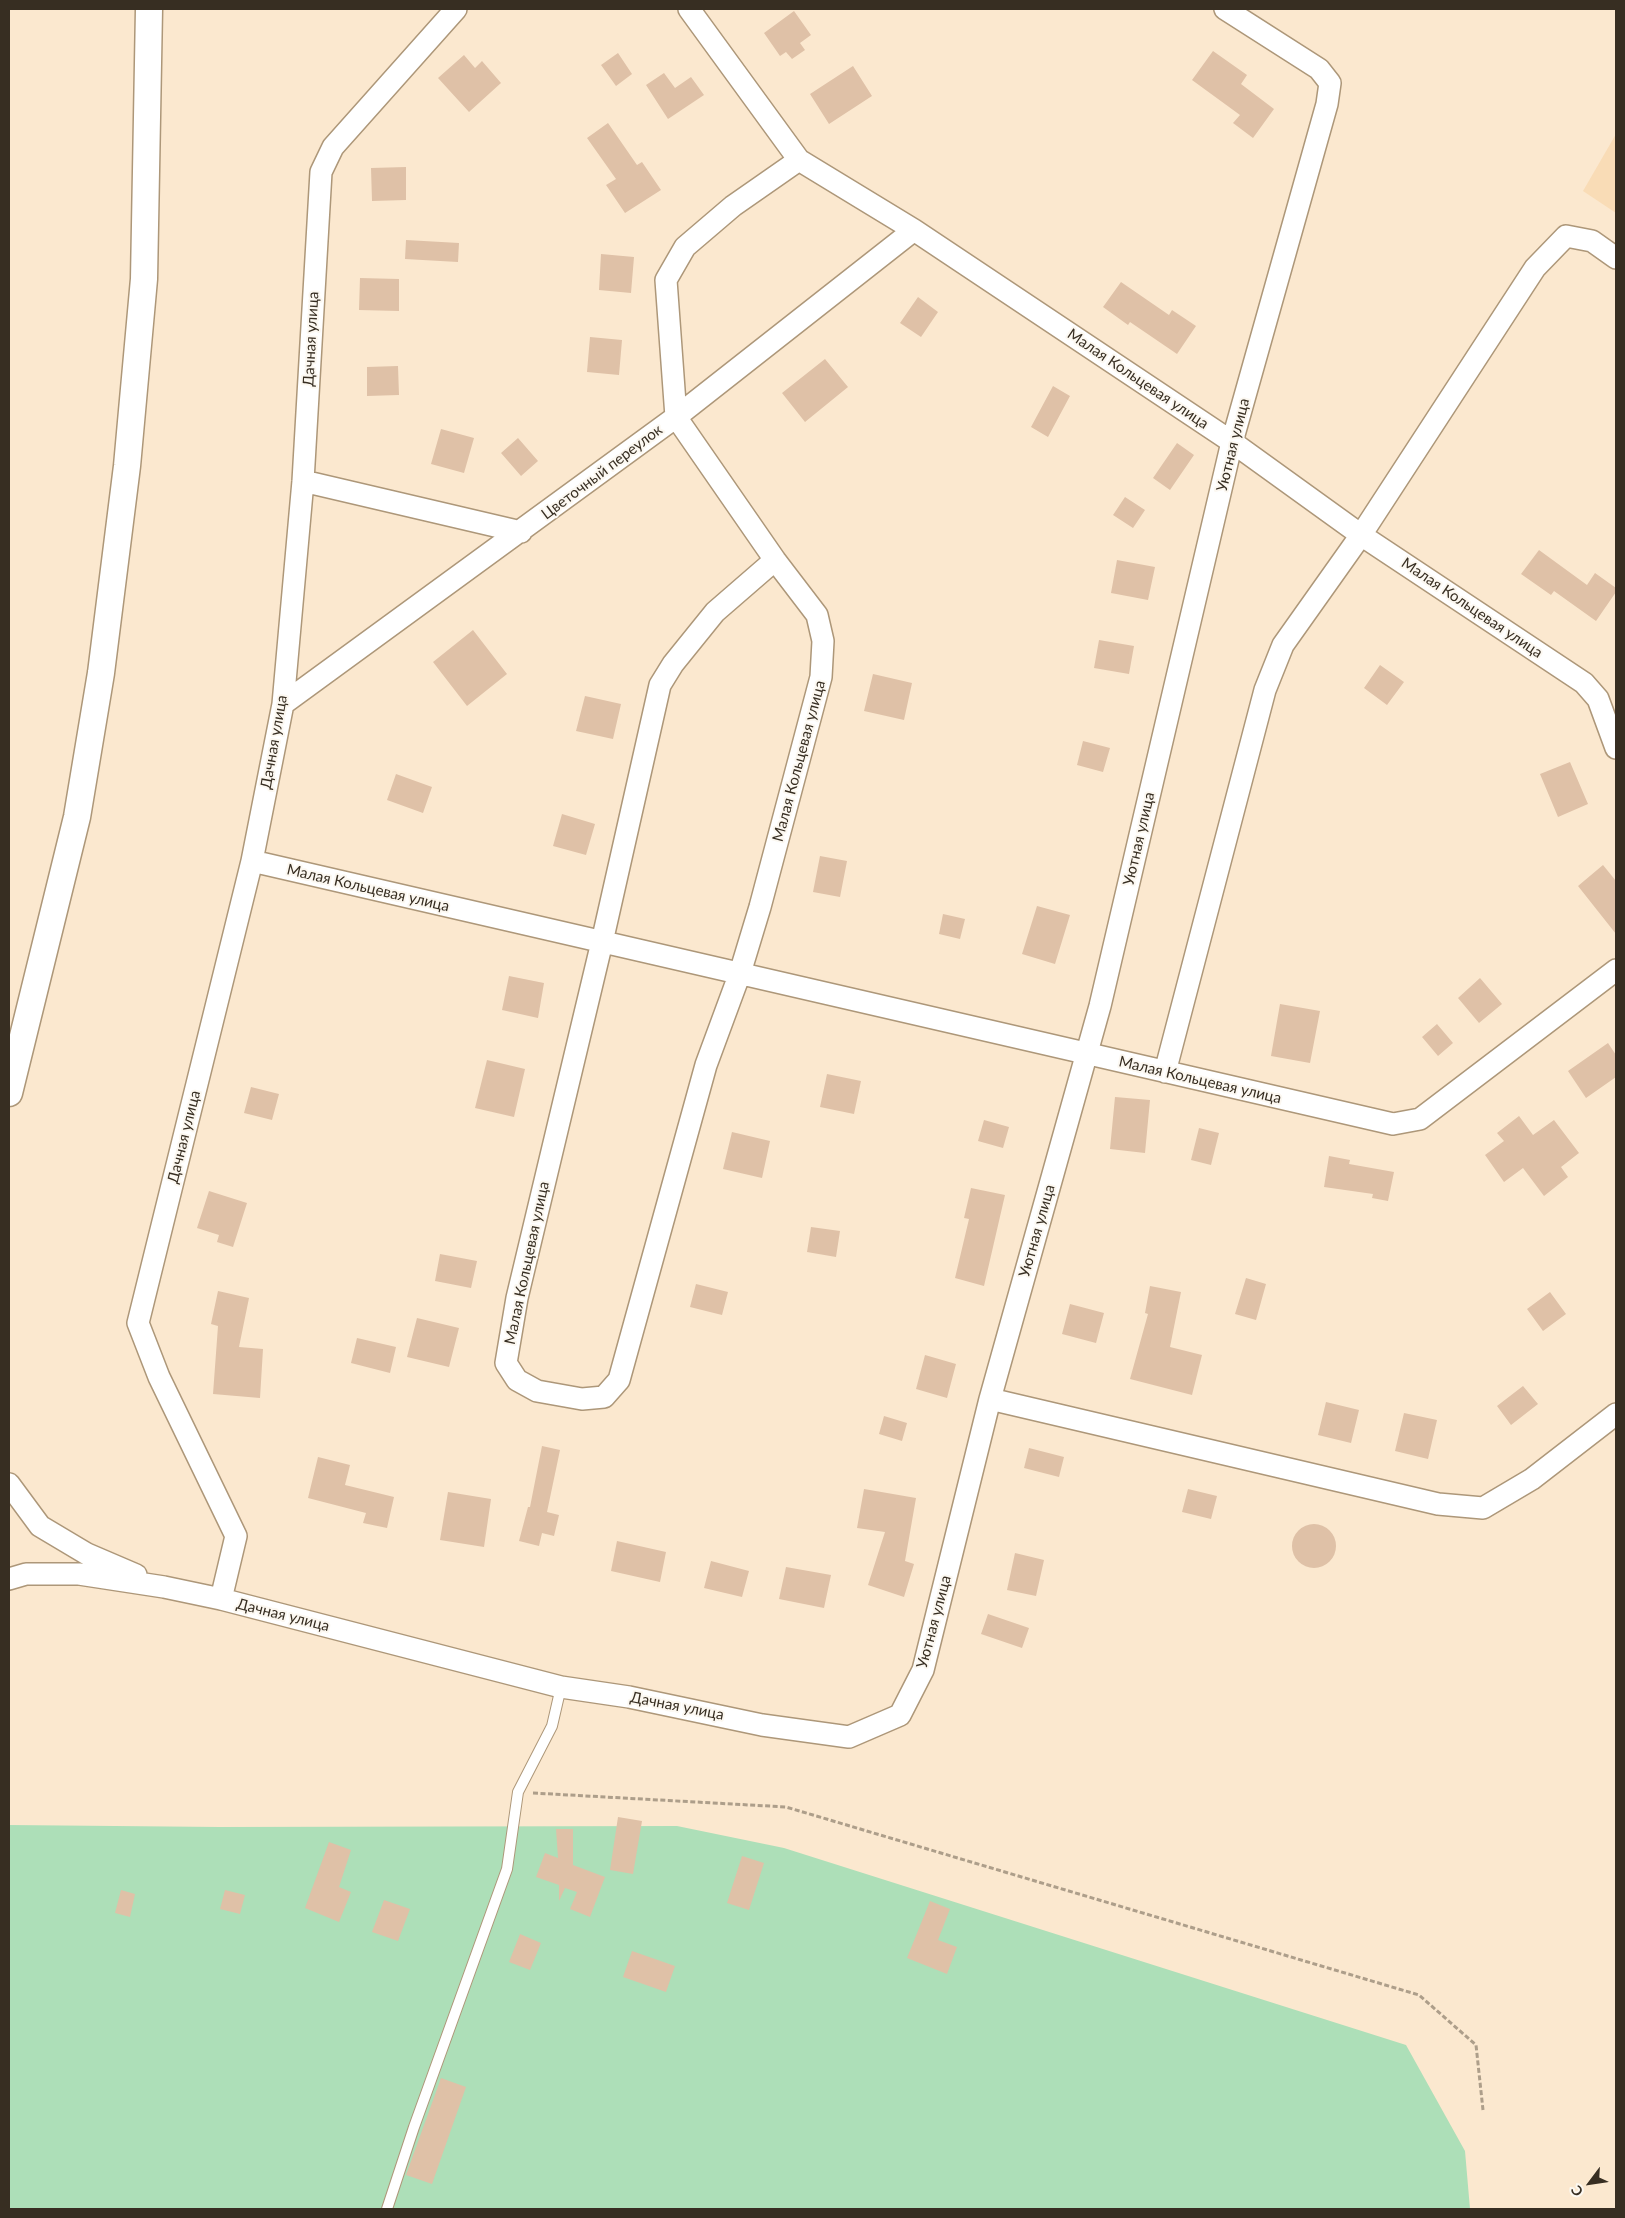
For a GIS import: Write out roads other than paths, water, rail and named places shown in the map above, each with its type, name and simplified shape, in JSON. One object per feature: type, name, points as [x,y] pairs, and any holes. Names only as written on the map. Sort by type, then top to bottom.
[{"type":"street","points":[[9,1093],[77,817],[102,673],[127,466],[144,279],[149,9]]},
{"type":"street","name":"Дачная улица","points":[[456,9],[333,147],[321,172],[303,481],[283,704],[252,861],[138,1323],[159,1377],[236,1536],[221,1599],[561,1687],[629,1697],[762,1725],[849,1737],[900,1715]]},
{"type":"street","name":"Малая Кольцевая улица","points":[[689,9],[800,160],[914,230],[1232,442],[1361,535],[1584,682],[1598,699],[1616,748]]},
{"type":"street","name":"Уютная улица","points":[[900,1715],[923,1670],[990,1399],[1100,1006],[1232,442],[1327,104],[1330,83],[1319,69],[1225,9]]},
{"type":"street","points":[[676,417],[666,280],[684,247],[733,206],[800,160]]},
{"type":"street","name":"Цветочный переулок","points":[[283,704],[676,417],[914,230]]},
{"type":"street","points":[[1165,1072],[1265,690],[1283,645],[1361,535],[1535,268],[1566,236],[1592,241],[1616,258]]},
{"type":"street","name":"Малая Кольцевая улица","points":[[676,417],[775,560],[817,615],[823,640],[822,677],[779,840],[740,973],[706,1064],[619,1380],[604,1397],[582,1399],[537,1391],[517,1380],[506,1363],[517,1298],[602,942],[660,685],[673,664],[715,612],[775,560]]},
{"type":"street","points":[[303,481],[521,532]]},
{"type":"street","name":"Малая Кольцевая улица","points":[[252,861],[1393,1124],[1420,1119],[1616,970]]},
{"type":"street","points":[[990,1399],[1438,1504],[1483,1508],[1532,1478],[1616,1414]]},
{"type":"street","points":[[9,1484],[40,1526],[87,1554],[164,1587]]},
{"type":"street","points":[[9,1579],[26,1574],[79,1574],[164,1587],[221,1599]]},
{"type":"lane","points":[[387,2209],[414,2127],[507,1870],[518,1792],[552,1726],[561,1687]]}]
